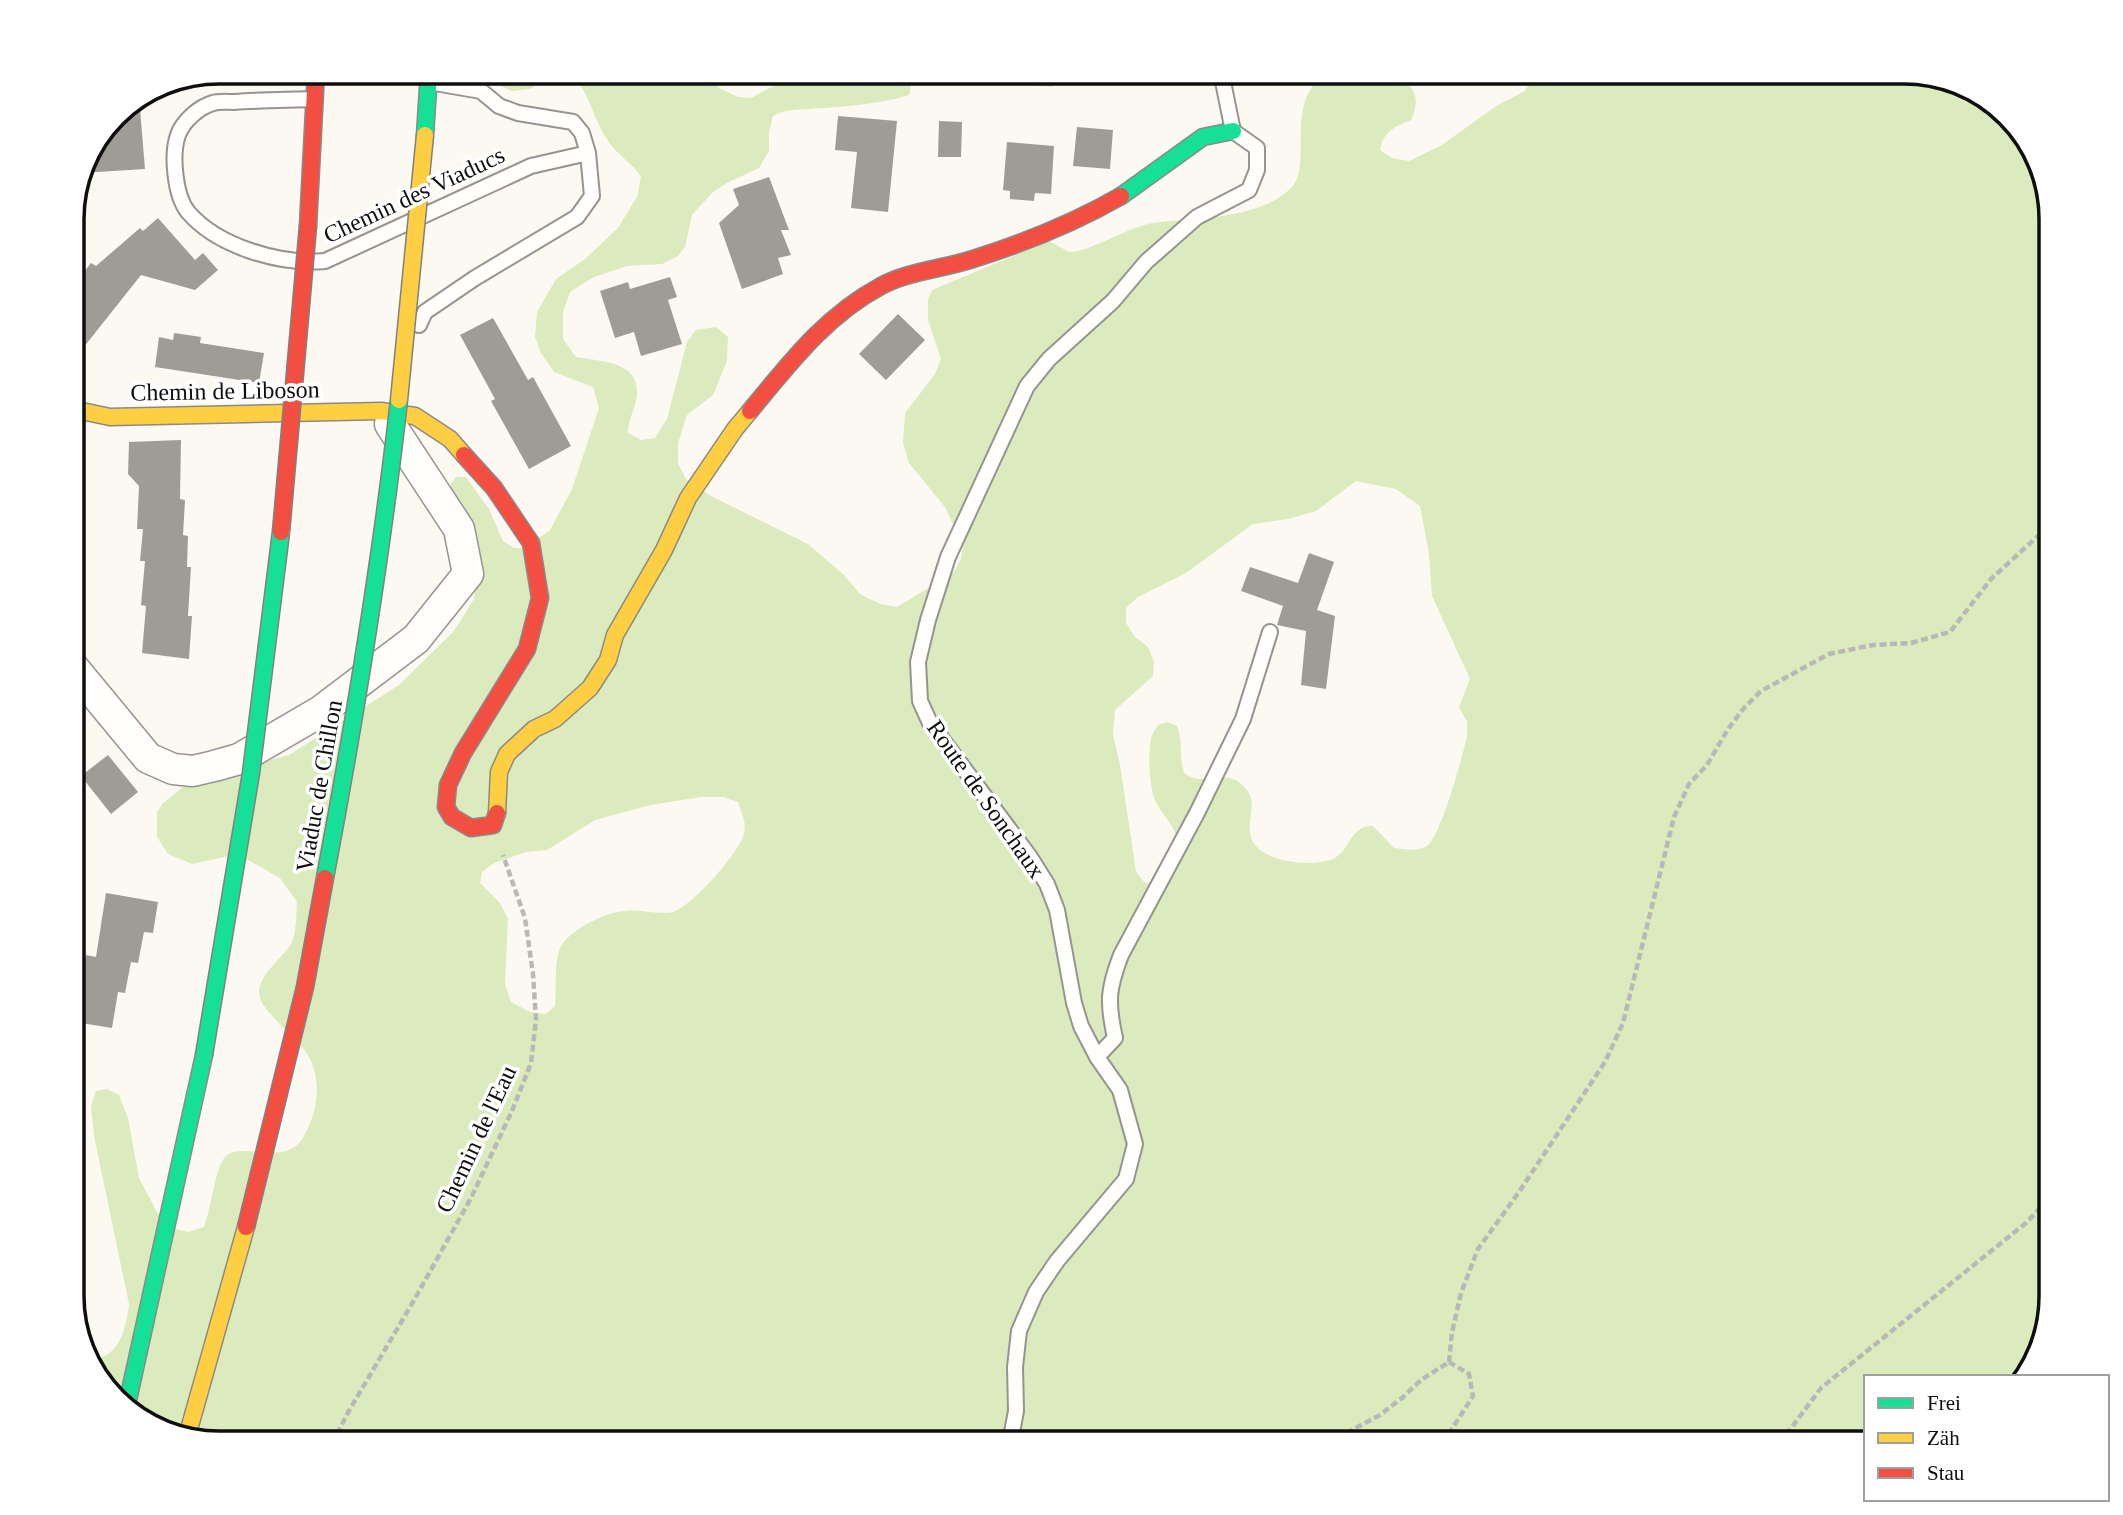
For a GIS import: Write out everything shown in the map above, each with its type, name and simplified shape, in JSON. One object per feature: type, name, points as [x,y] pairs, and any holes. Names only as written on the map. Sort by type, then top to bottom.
[{"type":"main road","points":[[129,1397],[204,1055],[232,895],[264,680],[300,340],[316,84]]},
{"type":"main road","name":"Viaduc de Chillon","points":[[190,1427],[246,1227],[305,987],[353,728],[390,480],[407,339],[429,84]]},
{"type":"main road","points":[[415,416],[450,439],[486,478],[531,543],[540,598],[527,649],[463,752],[448,785],[446,807],[453,817],[471,828],[493,825],[499,807],[499,772],[507,754],[534,729],[555,719],[590,688],[608,660],[615,635],[664,550],[688,498],[735,429],[811,338],[858,298],[883,285],[971,260],[1035,238],[1132,190],[1182,149],[1203,137],[1233,131]]},
{"type":"main road","name":"Chemin de Liboson","points":[[84,412],[110,417],[380,411],[415,416]]},
{"type":"street","points":[[84,681],[148,758],[173,769],[193,771],[239,759],[321,711],[416,639],[468,574],[459,529],[380,411]]},
{"type":"lane","name":"Chemin des Viaducs","points":[[415,416],[409,380],[415,335],[425,312],[475,278],[577,217],[592,196],[588,153],[582,133],[572,122],[518,113],[499,106],[481,91],[455,84]]},
{"type":"lane","points":[[1223,84],[1233,131]]},
{"type":"lane","name":"Chemin des Viaducs","points":[[315,99],[213,103],[193,114],[178,134],[175,162],[176,184],[187,211],[207,229],[235,246],[284,260],[325,261],[531,166],[588,153]]},
{"type":"lane","name":"Route de Sonchaux","points":[[1012,1431],[1016,1411],[1015,1367],[1019,1331],[1036,1292],[1057,1261],[1126,1179],[1135,1144],[1121,1090],[1097,1057],[1081,1026],[1074,1003],[1057,910],[1047,884],[1030,857],[930,723],[920,701],[918,662],[948,557],[1027,386],[1049,359],[1113,301],[1146,262],[1197,217],[1249,190],[1257,170],[1257,148],[1233,131]]},
{"type":"lane","points":[[1097,1057],[1115,1038],[1108,1009],[1112,977],[1243,719],[1270,632]]},
{"type":"path","points":[[1449,1362],[1452,1332],[1461,1293],[1478,1249],[1605,1062],[1623,1023],[1674,817],[1689,784],[1707,765],[1728,729],[1761,691],[1829,654],[1873,645],[1911,643],[1950,632],[1991,579],[2039,535]]},
{"type":"path","name":"Chemin de l'Eau","points":[[338,1431],[471,1198],[512,1111],[531,1063],[536,1019],[526,918],[493,825]]},
{"type":"path","points":[[1789,1431],[1821,1388],[2026,1223],[2039,1209]]},
{"type":"path","points":[[1350,1431],[1380,1415],[1420,1380],[1449,1362]]},
{"type":"path","points":[[1449,1362],[1469,1374],[1473,1396],[1451,1431]]},
{"type":"green space","points":[[496,84],[537,84],[530,89],[512,91]]},
{"type":"green space","points":[[579,84],[715,84],[738,97],[751,98],[777,84],[911,85],[909,95],[887,101],[792,110],[773,116],[769,132],[769,151],[759,168],[713,192],[692,215],[685,247],[678,256],[662,264],[627,266],[594,277],[570,292],[563,312],[563,339],[576,357],[619,366],[634,378],[637,388],[636,401],[628,433],[641,440],[655,438],[667,419],[687,342],[696,330],[716,327],[728,337],[727,361],[713,395],[687,415],[678,443],[678,463],[686,479],[711,496],[808,544],[844,575],[860,594],[880,604],[897,607],[953,573],[961,559],[963,545],[945,507],[909,463],[903,443],[905,413],[935,374],[941,359],[928,320],[928,300],[932,290],[1049,241],[1069,252],[1078,251],[1145,225],[1225,216],[1261,207],[1277,199],[1291,188],[1297,179],[1301,155],[1302,113],[1314,84],[1406,84],[1413,90],[1416,103],[1411,120],[1391,130],[1380,150],[1392,158],[1409,161],[1442,145],[1496,106],[1525,91],[1528,84],[1922,85],[1956,94],[1972,102],[2000,123],[2025,159],[2032,175],[2039,210],[2039,1305],[2032,1340],[2013,1375],[1864,1375],[1864,1431],[219,1431],[175,1424],[151,1413],[130,1398],[117,1385],[99,1358],[107,1355],[119,1342],[126,1324],[129,1304],[94,1136],[91,1106],[96,1091],[107,1089],[119,1095],[128,1118],[139,1178],[157,1212],[176,1229],[188,1232],[204,1227],[219,1169],[226,1156],[243,1151],[287,1151],[296,1145],[304,1136],[315,1108],[317,1088],[314,1069],[307,1054],[265,1007],[259,992],[267,973],[291,944],[297,902],[280,878],[250,861],[229,856],[192,864],[168,854],[157,837],[157,813],[162,804],[188,783],[289,755],[399,685],[454,631],[474,599],[476,577],[451,492],[451,483],[456,477],[466,477],[489,509],[503,541],[514,548],[525,548],[550,530],[572,489],[599,408],[593,387],[554,372],[541,353],[535,337],[537,312],[556,279],[585,259],[618,228],[637,197],[641,177],[608,141]],"holes":[[[1356,481],[1396,489],[1420,506],[1429,554],[1432,596],[1470,679],[1459,707],[1467,722],[1467,737],[1450,795],[1433,839],[1427,846],[1419,849],[1394,848],[1373,826],[1359,830],[1342,852],[1330,860],[1309,863],[1271,856],[1253,843],[1250,833],[1252,806],[1246,789],[1234,779],[1199,779],[1184,773],[1177,726],[1167,722],[1158,725],[1152,735],[1150,773],[1154,798],[1175,833],[1176,867],[1164,884],[1153,885],[1142,880],[1136,871],[1113,734],[1115,710],[1153,676],[1154,662],[1148,647],[1135,637],[1126,623],[1126,608],[1138,597],[1186,573],[1253,524],[1288,519],[1316,511]],[[701,797],[723,797],[738,802],[744,821],[744,833],[734,852],[691,900],[673,912],[617,912],[591,922],[575,932],[560,948],[555,1006],[546,1014],[530,1012],[511,1002],[505,984],[508,919],[500,903],[480,883],[482,872],[494,863],[526,852],[547,850],[595,820],[651,805]]]},
{"type":"green space","points":[[1023,84],[1055,84],[1052,87]]},
{"type":"building","points":[[140,110],[145,169],[92,172],[112,137],[123,123]]},
{"type":"building","points":[[838,116],[897,121],[888,212],[851,208],[857,152],[835,150]]},
{"type":"building","points":[[939,121],[962,122],[961,157],[938,157]]},
{"type":"building","points":[[1077,127],[1113,130],[1110,169],[1073,166]]},
{"type":"building","points":[[1007,142],[1054,146],[1051,194],[1035,193],[1034,201],[1010,199],[1010,191],[1003,190]]},
{"type":"building","points":[[769,177],[789,230],[781,230],[791,255],[778,258],[783,274],[742,289],[719,223],[739,205],[733,189]]},
{"type":"building","points":[[158,218],[195,260],[203,253],[218,270],[195,290],[141,275],[84,347],[84,272],[91,263],[96,266],[140,228],[143,231]]},
{"type":"building","points":[[670,277],[677,297],[668,300],[682,344],[641,356],[634,332],[615,338],[600,291],[628,282],[630,289]]},
{"type":"building","points":[[898,314],[925,340],[886,380],[859,354]]},
{"type":"building","points":[[493,318],[528,380],[533,377],[571,446],[529,469],[491,401],[495,399],[460,335]]},
{"type":"building","points":[[174,333],[201,337],[200,343],[264,353],[259,383],[155,367],[159,337],[173,340]]},
{"type":"building","points":[[181,440],[180,499],[185,500],[183,535],[188,536],[187,567],[191,567],[189,659],[142,653],[146,606],[141,605],[145,561],[140,561],[143,529],[137,529],[139,486],[128,474],[129,442]]},
{"type":"building","points":[[1309,553],[1334,562],[1317,610],[1335,616],[1326,689],[1301,685],[1306,631],[1277,625],[1283,606],[1241,591],[1250,567],[1298,583]]},
{"type":"building","points":[[108,755],[138,792],[111,814],[84,780],[84,774]]},
{"type":"building","points":[[106,893],[158,902],[153,933],[144,932],[138,963],[131,962],[125,993],[118,992],[112,1028],[84,1023],[86,955],[96,957]]},
{"type":"traffic: fast","points":[[425,135],[428,84]]},
{"type":"traffic: fast","points":[[1121,196],[1203,137],[1233,131]]},
{"type":"traffic: fast","points":[[325,878],[366,639],[399,400]]},
{"type":"traffic: fast","points":[[204,1055],[251,773],[281,532]]},
{"type":"traffic: fast","points":[[129,1397],[204,1055]]},
{"type":"traffic: slow","points":[[399,400],[425,135]]},
{"type":"traffic: slow","points":[[84,412],[110,417],[381,411],[415,416],[450,439],[464,455]]},
{"type":"traffic: slow","points":[[497,813],[499,772],[507,754],[534,729],[555,719],[590,688],[608,660],[615,635],[664,550],[688,498],[750,411]]},
{"type":"traffic: slow","points":[[190,1427],[246,1227]]},
{"type":"traffic: jam","points":[[308,226],[315,84]]},
{"type":"traffic: jam","points":[[750,411],[825,326],[881,286],[1030,239],[1067,224],[1121,196]]},
{"type":"traffic: jam","points":[[281,532],[308,226]]},
{"type":"traffic: jam","points":[[464,455],[494,488],[531,543],[540,598],[527,649],[463,753],[448,785],[446,807],[452,817],[471,828],[493,825],[497,813]]},
{"type":"traffic: jam","points":[[246,1227],[305,987],[325,878]]}]
